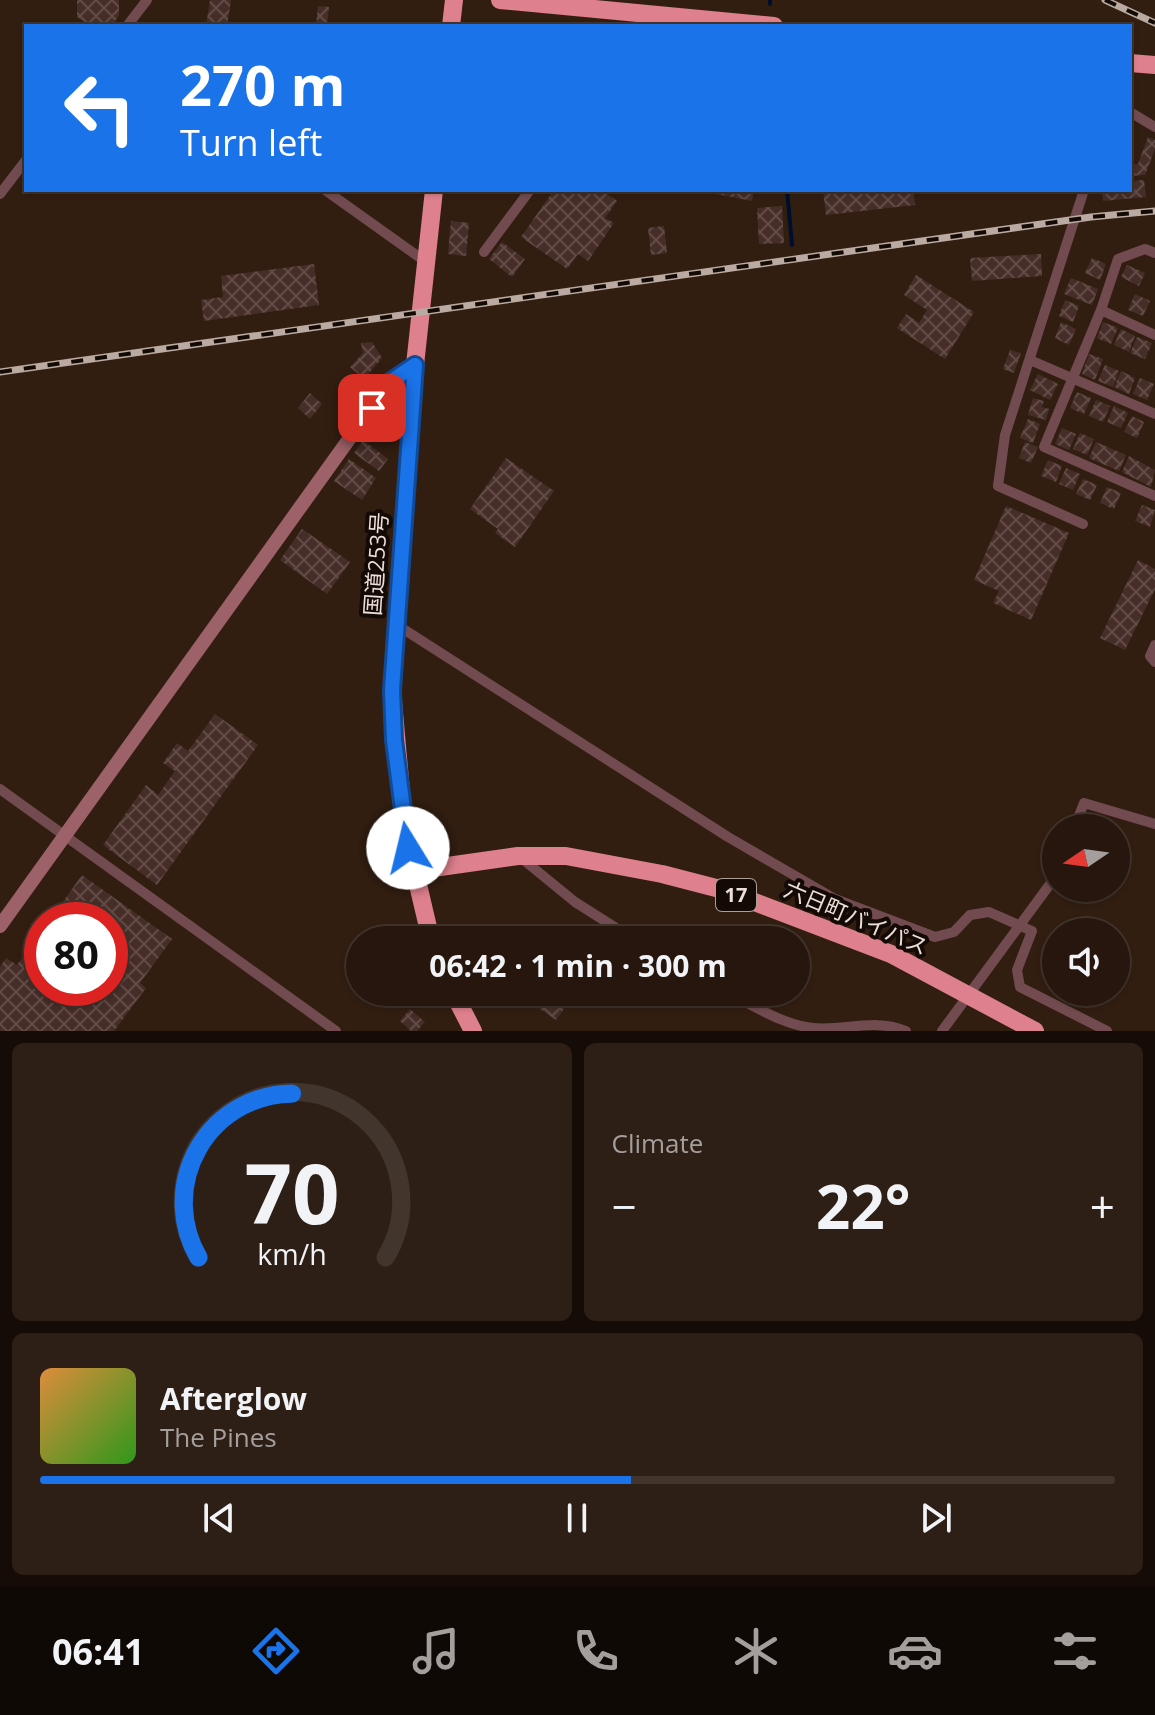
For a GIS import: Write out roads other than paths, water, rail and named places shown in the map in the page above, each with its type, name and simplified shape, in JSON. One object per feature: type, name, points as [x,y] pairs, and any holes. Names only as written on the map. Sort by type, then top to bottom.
[{"type":"highway","points":[[451,24],[454,0]]},
{"type":"highway","points":[[500,0],[643,20],[668,8],[762,24]]},
{"type":"highway","points":[[1132,63],[1155,65]]},
{"type":"highway","name":"国道253号","points":[[427,926],[412,871],[394,740],[395,624],[415,365],[434,192]]},
{"type":"highway","name":"六日町バイパス","points":[[412,871],[518,856],[587,858],[720,889],[891,954],[1035,1031]]},
{"type":"highway","points":[[460,1006],[473,1031]]},
{"type":"street","points":[[129,24],[147,0]]},
{"type":"street","points":[[1132,113],[1155,127]]},
{"type":"street","points":[[0,194],[24,163]]},
{"type":"street","points":[[328,192],[426,262]]},
{"type":"street","points":[[484,252],[529,192]]},
{"type":"street","points":[[1083,192],[1005,435],[998,486],[1083,524]]},
{"type":"street","points":[[1155,253],[1145,249],[1118,259],[1101,310],[1044,447],[1155,496]]},
{"type":"street","points":[[1101,310],[1155,335]]},
{"type":"street","points":[[1030,360],[1155,414]]},
{"type":"street","points":[[0,926],[390,382],[415,365]]},
{"type":"street","points":[[395,624],[715,829],[835,899],[935,937],[954,932],[970,915],[979,912],[989,912],[1032,931],[1017,970],[1020,987],[1107,1031]]},
{"type":"street","points":[[1155,645],[1150,656],[1155,662]]},
{"type":"street","points":[[0,789],[336,1031]]},
{"type":"street","points":[[1080,814],[1084,803],[1121,814]]},
{"type":"street","points":[[1130,817],[1155,824]]},
{"type":"street","points":[[518,856],[575,902],[613,926]]},
{"type":"street","points":[[942,1031],[1042,894]]},
{"type":"street","points":[[755,1006],[789,1022],[812,1028],[874,1024],[906,1031]]},
{"type":"waterway","points":[[787,192],[792,245]]},
{"type":"railway","points":[[1105,0],[1155,23]]},
{"type":"railway","points":[[0,372],[1091,217],[1155,211]]}]
